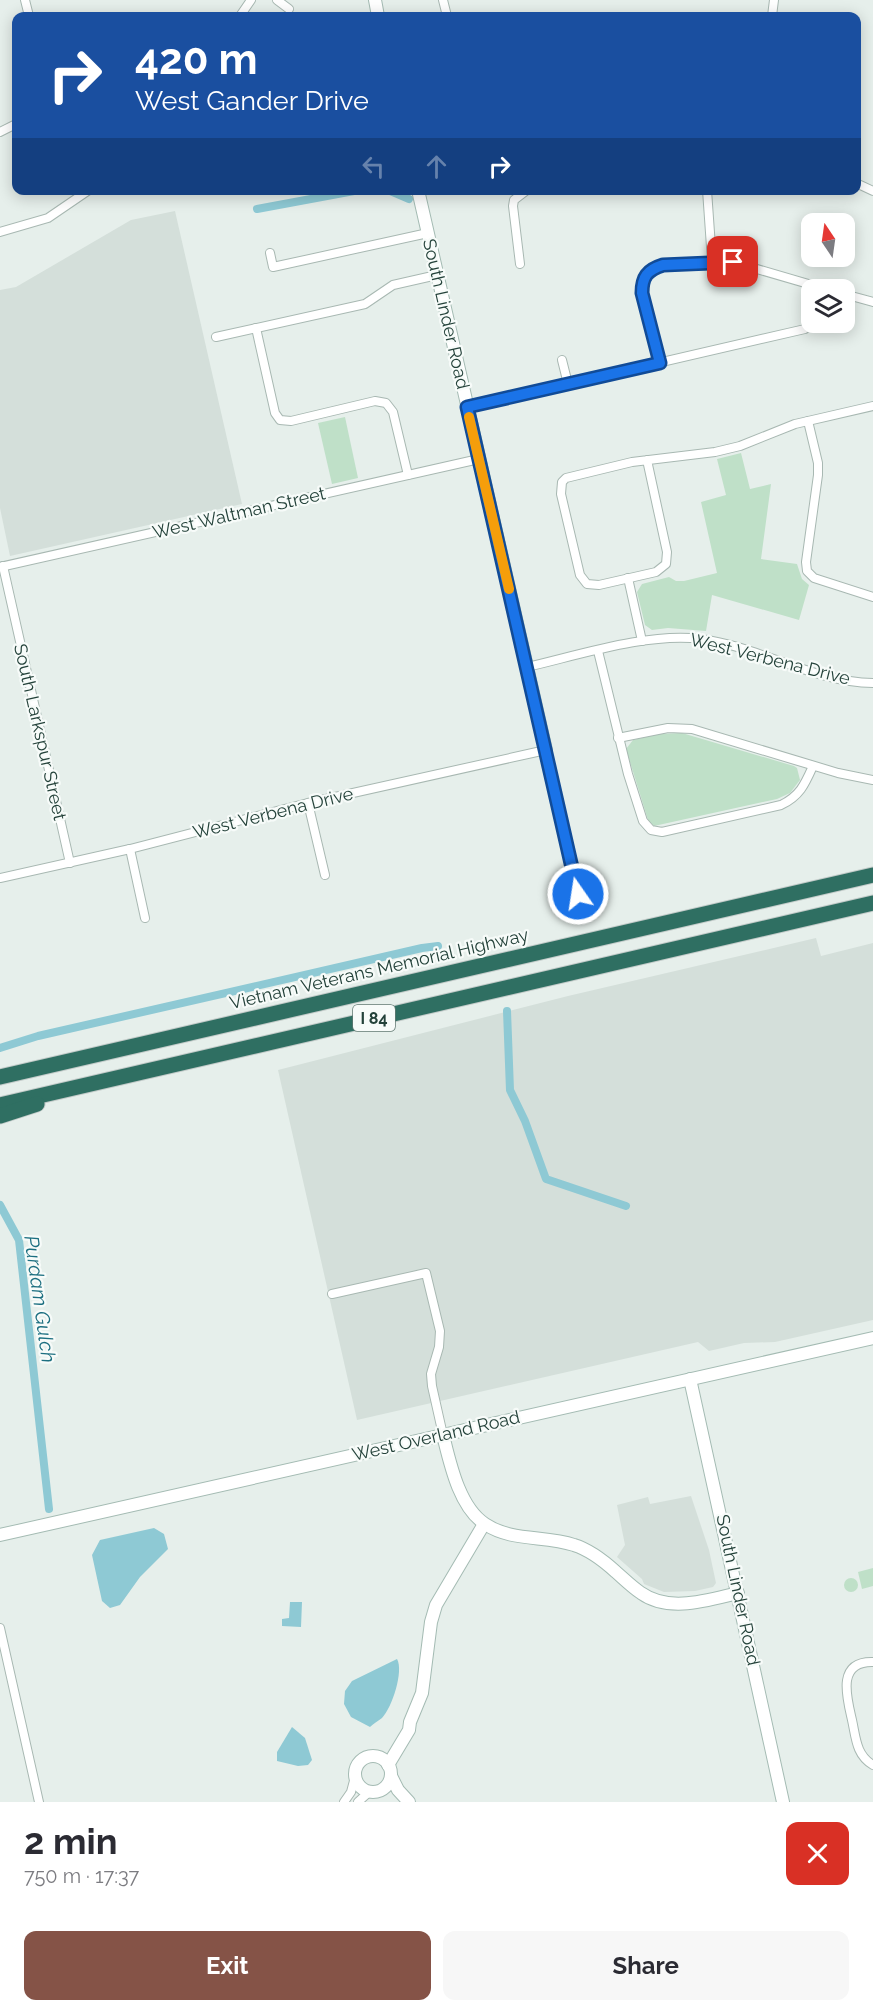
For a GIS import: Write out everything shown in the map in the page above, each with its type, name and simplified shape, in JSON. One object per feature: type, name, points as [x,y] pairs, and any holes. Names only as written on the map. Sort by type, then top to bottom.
[{"type":"highway","name":"Vietnam Veterans Memorial Highway","points":[[0,1077],[873,875]]},
{"type":"highway","name":"I 84","points":[[0,1105],[873,903]]},
{"type":"highway","points":[[0,1116],[102,1082]]},
{"type":"street","points":[[277,0],[289,9]]},
{"type":"street","points":[[0,232],[48,218],[82,195]]},
{"type":"street","name":"South Linder Road","points":[[419,195],[578,894]]},
{"type":"street","points":[[520,195],[514,200],[513,212],[520,264]]},
{"type":"street","points":[[707,195],[712,261]]},
{"type":"street","points":[[270,253],[273,267],[428,232]]},
{"type":"street","points":[[660,363],[642,293],[645,274],[653,268],[663,265],[712,261],[733,262],[801,282]]},
{"type":"street","points":[[216,337],[365,304],[393,285],[437,275]]},
{"type":"street","points":[[855,297],[873,302]]},
{"type":"street","points":[[256,328],[275,413],[280,420],[291,421],[375,401],[386,403],[393,412],[408,475]]},
{"type":"street","points":[[467,407],[801,330]]},
{"type":"street","points":[[562,360],[568,384]]},
{"type":"street","points":[[647,460],[667,552],[666,564],[656,572],[599,585],[587,584],[580,575],[561,494],[562,482],[571,475],[647,460],[715,452],[740,446],[795,424],[873,406]]},
{"type":"street","points":[[808,421],[818,462],[818,475],[806,562],[807,571],[814,578],[873,597]]},
{"type":"street","name":"West Waltman Street","points":[[1,567],[479,459]]},
{"type":"street","name":"South Larkspur Street","points":[[1,567],[70,863]]},
{"type":"street","points":[[628,579],[642,641]]},
{"type":"street","name":"West Verbena Drive","points":[[527,667],[642,641],[674,637],[702,639],[840,679],[873,683]]},
{"type":"street","points":[[598,651],[618,738],[644,821],[651,830],[662,832],[781,805],[793,800],[802,791],[813,766]]},
{"type":"street","points":[[618,738],[668,728],[692,729],[813,766],[873,780]]},
{"type":"street","name":"West Verbena Drive","points":[[0,878],[130,849],[308,803],[546,750]]},
{"type":"street","points":[[308,803],[325,875]]},
{"type":"street","points":[[130,849],[145,918]]},
{"type":"street","points":[[332,1294],[426,1273],[440,1331],[439,1347],[431,1374],[443,1435],[455,1480],[469,1507],[484,1524],[508,1534],[533,1539],[557,1540],[575,1545],[590,1552],[642,1594],[665,1603],[693,1603],[738,1593]]},
{"type":"street","name":"West Overland Road","points":[[0,1535],[873,1338]]},
{"type":"street","name":"South Linder Road","points":[[690,1378],[783,1802]]},
{"type":"street","points":[[358,1802],[374,1791],[385,1787],[389,1771],[409,1730],[422,1693],[431,1622],[436,1605],[484,1524]]},
{"type":"street","points":[[0,1628],[39,1802]]},
{"type":"street","points":[[873,1662],[866,1661],[851,1671],[846,1681],[845,1692],[858,1750],[864,1759],[873,1765]]},
{"type":"street","points":[[344,1802],[351,1792],[360,1762],[387,1748],[402,1728],[410,1722]]},
{"type":"street","points":[[375,1756],[380,1758],[408,1801]]},
{"type":"street","points":[[355,1777],[360,1786],[408,1801]]},
{"type":"shaded area","points":[[175,211],[242,504],[10,556],[0,508],[0,290],[16,287],[131,220]]},
{"type":"shaded area","points":[[816,938],[821,956],[873,943],[873,1320],[775,1342],[744,1343],[709,1351],[698,1342],[357,1420],[278,1070],[568,996]]},
{"type":"shaded area","points":[[691,1496],[709,1550],[716,1583],[713,1587],[695,1591],[664,1592],[644,1584],[642,1579],[617,1557],[625,1545],[617,1505],[648,1497],[650,1504]]},
{"type":"green space","points":[[345,417],[358,478],[332,484],[318,423]]},
{"type":"green space","points":[[741,453],[750,489],[771,484],[761,559],[797,564],[802,579],[809,585],[799,620],[712,595],[706,631],[668,628],[652,630],[645,625],[637,592],[642,584],[669,577],[676,581],[684,581],[717,573],[701,502],[726,495],[717,459]]},
{"type":"green space","points":[[682,733],[794,766],[797,768],[800,780],[790,793],[777,799],[654,826],[648,820],[626,749],[633,740],[659,734]]},
{"type":"green space","points":[[873,1568],[873,1586],[862,1589],[858,1572]]},
{"type":"green space","points":[[851,1578],[856,1580],[858,1585],[856,1590],[851,1592],[846,1590],[844,1585],[846,1580]]},
{"type":"water","points":[[154,1528],[164,1534],[168,1549],[140,1577],[120,1605],[110,1608],[102,1601],[92,1555],[100,1540]]},
{"type":"water","points":[[290,1602],[302,1602],[301,1627],[282,1626],[282,1619],[289,1618]]},
{"type":"water","points":[[397,1659],[398,1680],[386,1713],[370,1727],[351,1717],[344,1704],[345,1691],[352,1681]]},
{"type":"water","points":[[292,1727],[305,1738],[312,1760],[308,1765],[298,1766],[277,1761],[277,1752]]},
{"type":"waterway","points":[[257,209],[332,195]]},
{"type":"waterway","points":[[400,195],[409,199]]},
{"type":"waterway","points":[[0,1048],[38,1036],[438,946]]},
{"type":"waterway","points":[[507,1011],[510,1090],[525,1121],[546,1179],[626,1206]]},
{"type":"waterway","name":"Purdam Gulch","points":[[0,1205],[19,1240],[49,1509]]},
{"type":"slow traffic","points":[[469,417],[509,589]]},
{"type":"route","points":[[578,894],[467,407],[660,363],[642,293],[645,274],[663,265],[712,261],[733,262]]}]
